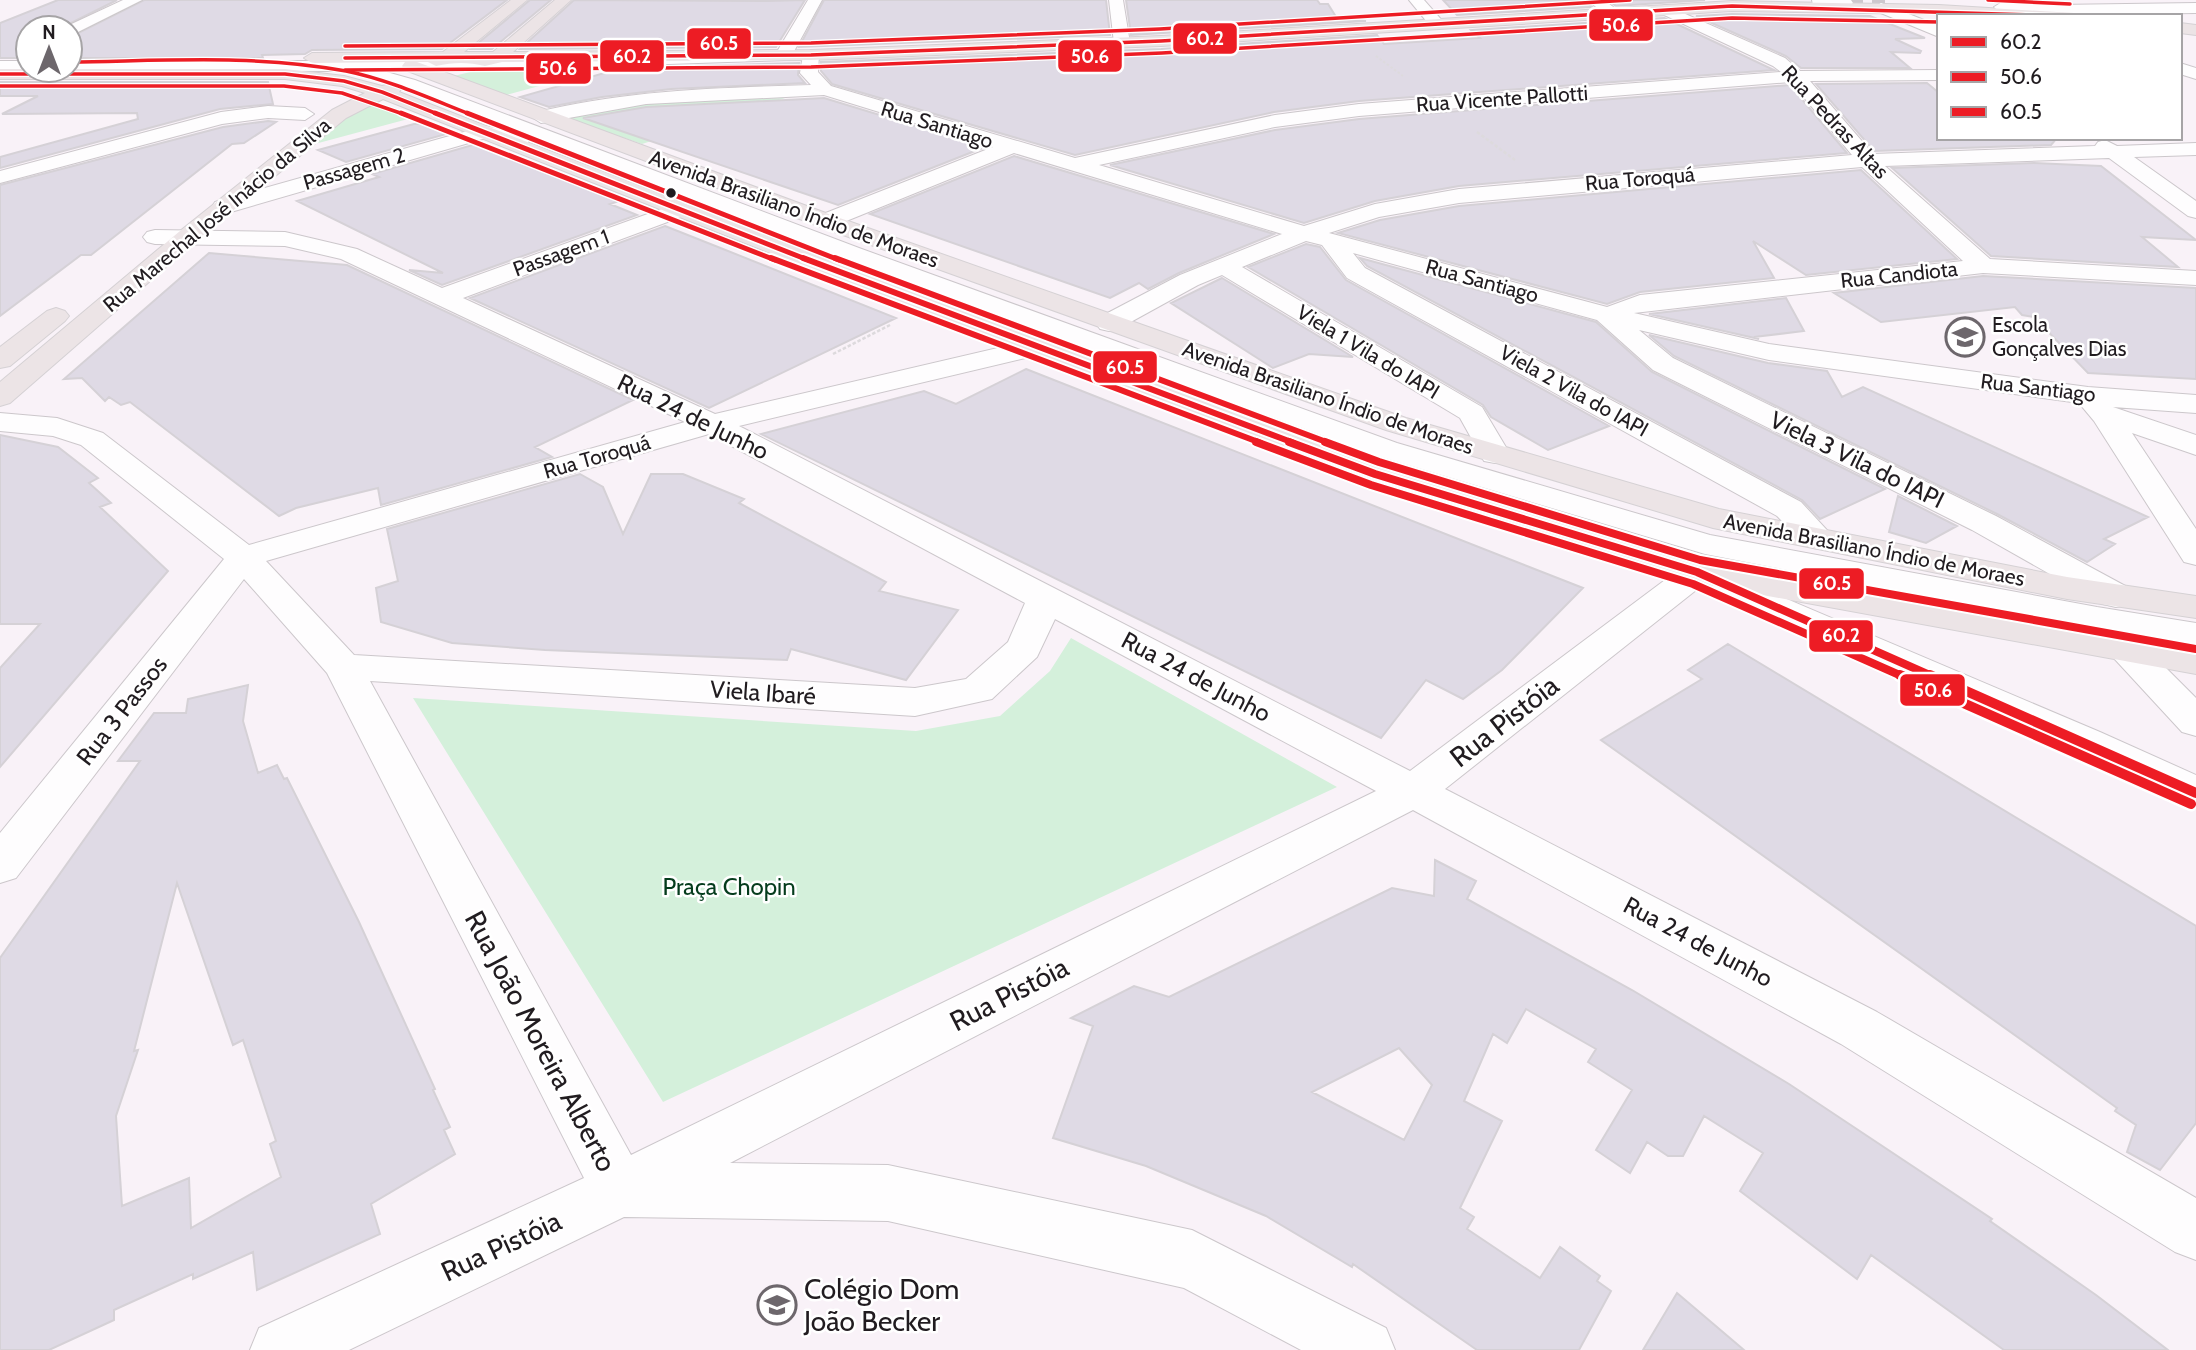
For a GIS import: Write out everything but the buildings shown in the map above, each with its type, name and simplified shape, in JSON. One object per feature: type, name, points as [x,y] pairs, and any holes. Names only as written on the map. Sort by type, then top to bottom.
[{"type":"main road","points":[[410,75],[446,58],[520,0]]},
{"type":"main road","points":[[367,58],[410,75],[435,76],[495,58],[564,0]]},
{"type":"main road","points":[[84,60],[811,55],[1122,43],[1745,6],[1883,6],[2063,14]]},
{"type":"main road","name":"Avenida Brasiliano Índio de Moraes","points":[[1,65],[285,74],[323,77],[362,86],[384,84],[485,132],[929,306],[1375,474],[1697,572],[2126,650],[2196,660]]},
{"type":"main road","name":"Avenida Brasiliano Índio de Moraes","points":[[435,76],[826,221],[1396,424],[1713,518],[2067,588]]},
{"type":"main road","name":"Rua Marechal José Inácio da Silva","points":[[0,397],[223,207],[339,114],[384,84]]},
{"type":"main road","name":"Rua Marechal José Inácio da Silva","points":[[124,261],[305,114],[362,86]]},
{"type":"main road","name":"Rua Marechal José Inácio da Silva","points":[[0,360],[72,303]]},
{"type":"main road","points":[[2106,608],[2196,607]]},
{"type":"street","points":[[84,24],[135,0]]},
{"type":"street","points":[[349,67],[384,84],[410,75],[468,66],[785,55],[815,0]]},
{"type":"street","points":[[1116,0],[1122,43]]},
{"type":"street","points":[[1416,0],[1438,25]]},
{"type":"street","points":[[1594,0],[1613,13]]},
{"type":"street","points":[[1986,0],[2007,10]]},
{"type":"street","points":[[2032,0],[2063,14],[2196,8]]},
{"type":"street","points":[[1818,2],[1846,3]]},
{"type":"street","points":[[1883,6],[1927,3]]},
{"type":"street","points":[[1883,6],[1937,31]]},
{"type":"street","name":"Rua Pedras Altas","points":[[1665,9],[1779,62],[1796,76],[1867,160],[1983,267]]},
{"type":"street","points":[[811,55],[809,73],[825,90]]},
{"type":"street","points":[[84,66],[349,67],[410,75],[591,153],[1204,384],[1386,449],[1705,544],[2106,608],[2196,635]]},
{"type":"street","name":"Rua Vicente Pallotti","points":[[1070,165],[1250,126],[1359,110],[1796,76],[1937,75]]},
{"type":"street","name":"Rua Santiago","points":[[541,117],[576,108],[659,96],[825,90],[1317,237],[1605,314],[1769,352],[2097,406],[2196,404]]},
{"type":"street","points":[[0,177],[221,118],[268,112],[305,114]]},
{"type":"street","points":[[541,117],[591,153]]},
{"type":"street","points":[[485,132],[591,153]]},
{"type":"street","name":"Passagem 2","points":[[223,207],[485,132]]},
{"type":"street","points":[[2104,145],[2196,211]]},
{"type":"street","name":"Rua Toroquá","points":[[1108,323],[1189,280],[1224,266],[1317,237],[1375,211],[1459,196],[1867,160],[2104,145],[2196,149]]},
{"type":"street","points":[[826,221],[1010,147]]},
{"type":"street","name":"Passagem 1","points":[[442,297],[681,209]]},
{"type":"street","name":"Rua 24 de Junho","points":[[155,237],[285,239],[349,254],[712,424],[1859,1028],[2196,1231]]},
{"type":"street","name":"Viela 2 Vila do IAPI","points":[[1317,237],[1356,273],[1789,509],[1819,541]]},
{"type":"street","name":"Viela 1 Vila do IAPI","points":[[1224,266],[1472,413],[1495,454]]},
{"type":"street","name":"Rua Candiota","points":[[1605,314],[1640,303],[1983,267],[2196,278]]},
{"type":"street","name":"Viela 3 Vila do IAPI","points":[[1605,314],[1663,364],[1984,523],[2106,608]]},
{"type":"street","name":"Rua Toroquá","points":[[243,557],[712,424],[1036,347]]},
{"type":"street","points":[[1204,384],[1396,424]]},
{"type":"street","points":[[1204,384],[1375,474]]},
{"type":"street","points":[[2097,406],[2196,446]]},
{"type":"street","points":[[2097,406],[2196,555]]},
{"type":"street","name":"Rua João Moreira Alberto","points":[[0,422],[57,426],[92,439],[243,557],[343,667],[620,1190],[887,1193],[1192,1260],[1364,1350]]},
{"type":"street","name":"Rua 3 Passos","points":[[0,865],[243,557]]},
{"type":"street","points":[[1697,572],[2196,793]]},
{"type":"street","name":"Rua Pistóia","points":[[281,1350],[620,1190],[1413,791],[1697,572]]},
{"type":"street","points":[[2067,588],[2106,608],[2126,650],[2196,722]]},
{"type":"street","name":"Viela Ibaré","points":[[343,667],[915,702],[978,690],[1024,648],[1045,598]]},
{"type":"street","points":[[368,713],[432,673]]},
{"type":"path","points":[[834,354],[929,306]]},
{"type":"green space","points":[[609,67],[499,97],[450,77],[478,70]]},
{"type":"green space","points":[[785,98],[642,144],[561,116],[659,102]]},
{"type":"green space","points":[[371,101],[408,119],[311,145],[340,118]]},
{"type":"green space","name":"Praça Chopin","points":[[1071,638],[1337,787],[663,1102],[413,698],[916,731],[1000,716],[1050,671]]},
{"type":"tunnel","points":[[1846,3],[1885,3]]},
{"type":"transit line","name":"60.5","points":[[345,46],[811,43],[1160,29],[1630,0]]},
{"type":"transit line","name":"60.5","points":[[1988,0],[2070,4]]},
{"type":"transit line","name":"60.2","points":[[345,58],[811,55],[1161,41],[1732,6],[1998,14]]},
{"type":"transit line","name":"50.6","points":[[345,70],[811,67],[1162,53],[1732,18],[1937,22]]},
{"type":"transit line","name":"60.5","points":[[84,62],[269,62],[309,65],[386,81],[861,268],[1379,462],[1700,560],[2196,649]]},
{"type":"transit line","name":"60.2","points":[[0,74],[285,74],[344,81],[382,92],[857,279],[1375,474],[1697,572],[2196,793]]},
{"type":"transit line","name":"50.6","points":[[0,86],[284,86],[342,93],[378,104],[853,290],[1371,485],[1693,584],[2191,804]]},
{"type":"place","name":"Escola Gonçalves Dias","points":[[1965,337]]},
{"type":"place","name":"Colégio Dom João Becker","points":[[777,1305]]}]
